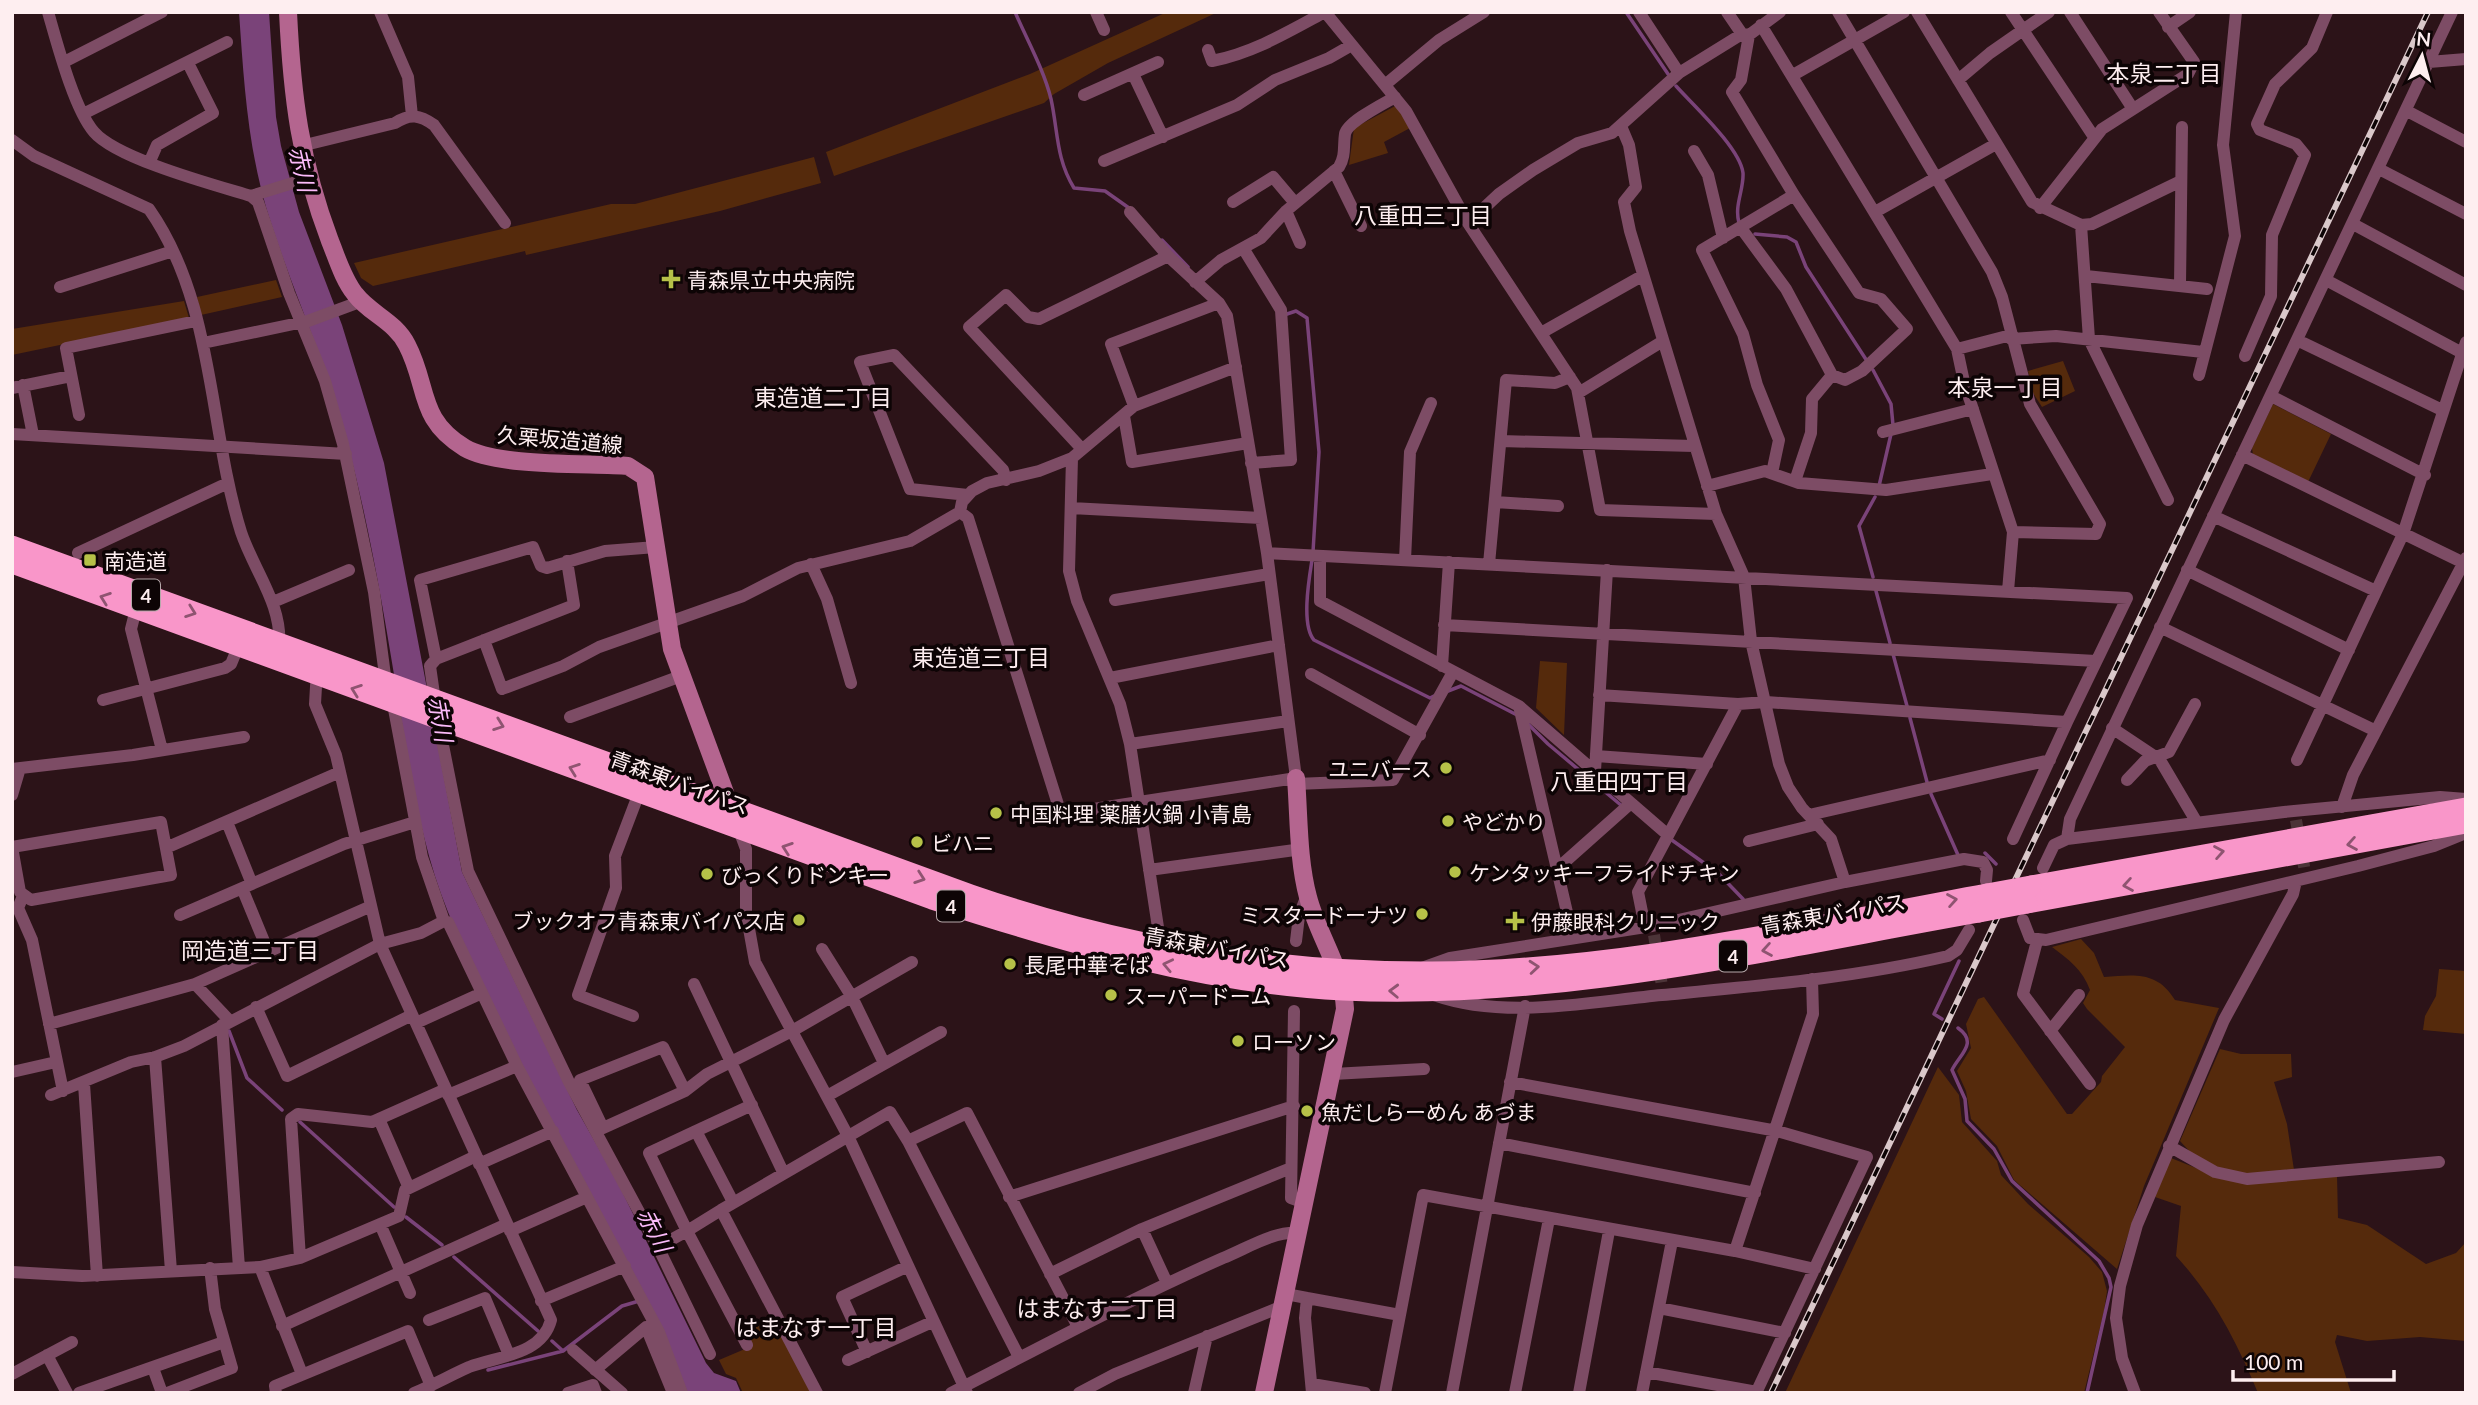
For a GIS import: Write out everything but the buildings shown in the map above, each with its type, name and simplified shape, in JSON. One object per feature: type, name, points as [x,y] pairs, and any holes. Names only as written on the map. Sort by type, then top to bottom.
[{"type":"highway","name":"青森東バイパス","points":[[12,546],[317,667],[395,704],[436,710],[731,809],[1008,908],[1096,933],[1161,947],[1420,982]]},
{"type":"highway","name":"青森東バイパス","points":[[12,563],[238,647],[278,653]]},
{"type":"highway","name":"青森東バイパス","points":[[317,667],[386,683],[436,710],[639,793],[932,899],[1095,948],[1248,980],[1344,990],[1651,953],[1980,904],[2425,823],[2466,823]]},
{"type":"highway","name":"青森東バイパス","points":[[2425,823],[2466,807]]},
{"type":"main road","name":"久栗坂造道線","points":[[288,12],[294,109],[301,146],[300,181],[343,274],[362,301],[387,319],[406,343],[428,412],[451,439],[468,450],[490,456],[628,466],[639,471],[648,485],[667,623],[681,676],[739,830]]},
{"type":"main road","points":[[1264,1393],[1345,1009],[1344,990],[1337,969],[1307,895],[1296,781]]},
{"type":"street","points":[[48,12],[83,114],[91,129],[105,142],[150,161],[254,195],[300,181]]},
{"type":"street","points":[[64,62],[162,12]]},
{"type":"street","points":[[380,12],[408,77],[412,116]]},
{"type":"street","points":[[1096,12],[1104,30]]},
{"type":"street","points":[[1208,50],[1212,61],[1231,57],[1265,44],[1325,12],[1350,46],[1395,97],[1430,150],[1468,223],[1580,392],[1600,510],[1716,514]]},
{"type":"street","points":[[1386,84],[1439,40],[1484,12]]},
{"type":"street","points":[[1639,12],[1679,73]]},
{"type":"street","points":[[1727,12],[1745,34],[1741,80],[1732,92],[1794,195],[1859,293],[1881,299],[1907,329],[1862,371],[1845,380],[1832,374],[1786,289],[1741,228]]},
{"type":"street","points":[[1468,223],[1499,194],[1533,170],[1578,143],[1612,133],[1679,73],[1780,12]]},
{"type":"street","points":[[1838,12],[1992,272],[2003,298],[2030,404],[2100,524],[2096,534],[2012,532]]},
{"type":"street","points":[[1793,75],[1904,12]]},
{"type":"street","points":[[1917,12],[2032,202],[2040,208],[2081,225],[2092,224],[2181,181]]},
{"type":"street","points":[[2011,12],[2094,137]]},
{"type":"street","points":[[1958,80],[2049,12]]},
{"type":"street","points":[[2070,12],[2133,109]]},
{"type":"street","points":[[2040,208],[2094,137],[2189,74],[2193,62],[2159,12]]},
{"type":"street","points":[[2168,27],[2190,12]]},
{"type":"street","points":[[2199,375],[2235,236],[2223,145],[2236,12]]},
{"type":"street","points":[[2245,356],[2271,296],[2273,235],[2305,155],[2296,144],[2260,130],[2257,124],[2274,84],[2312,48],[2327,12]]},
{"type":"street","points":[[2067,839],[2070,819],[2112,728],[2452,12]]},
{"type":"street","points":[[1761,24],[1957,349],[1992,474],[2012,532],[2008,591]]},
{"type":"street","points":[[83,114],[227,42]]},
{"type":"street","points":[[1104,161],[1237,105],[1275,80],[1329,58],[1350,46]]},
{"type":"street","points":[[2429,62],[2466,59]]},
{"type":"street","points":[[1084,95],[1158,62]]},
{"type":"street","points":[[150,161],[158,145],[212,113],[188,63]]},
{"type":"street","points":[[1133,74],[1163,137]]},
{"type":"street","points":[[1195,282],[1222,260],[1261,238],[1290,207],[1334,171],[1345,158],[1345,131],[1351,123],[1395,97]]},
{"type":"street","points":[[2407,111],[2466,142]]},
{"type":"street","points":[[301,146],[412,116],[422,116],[434,125],[505,223]]},
{"type":"street","points":[[1621,127],[1629,145],[1636,187],[1624,202],[1642,276],[1716,514],[1744,577],[1752,641],[1779,764],[1788,787],[1831,839],[1845,881]]},
{"type":"street","points":[[2180,285],[2182,127]]},
{"type":"street","points":[[12,140],[34,156],[149,209],[173,251],[203,343],[220,445],[242,533],[273,602],[280,626],[278,653]]},
{"type":"street","points":[[1875,212],[1996,144]]},
{"type":"street","points":[[1694,151],[1708,175],[1723,238]]},
{"type":"street","points":[[2379,169],[2466,214]]},
{"type":"street","points":[[1334,171],[1361,226]]},
{"type":"street","points":[[1233,202],[1273,177],[1290,207],[1300,243]]},
{"type":"street","points":[[254,195],[325,381],[346,454],[374,592],[386,683]]},
{"type":"street","points":[[1772,473],[1779,440],[1756,385],[1743,334],[1702,250],[1794,195]]},
{"type":"street","points":[[1130,212],[1168,256],[1219,303],[1227,316],[1267,553],[1296,781]]},
{"type":"street","points":[[2353,224],[2466,285]]},
{"type":"street","points":[[2081,225],[2089,339],[2168,500]]},
{"type":"street","points":[[1242,248],[1281,310],[1291,460],[1251,463]]},
{"type":"street","points":[[60,287],[173,251]]},
{"type":"street","points":[[1161,947],[1130,744],[1110,678],[1077,601],[1069,571],[1070,508],[1077,453],[969,327],[1006,295],[1028,317],[1039,319],[1168,256]]},
{"type":"street","points":[[1541,334],[1642,276]]},
{"type":"street","points":[[2086,276],[2207,289]]},
{"type":"street","points":[[2297,760],[2403,534],[2425,475],[2442,410],[2464,350],[2326,280]]},
{"type":"street","points":[[203,343],[304,322],[362,301]]},
{"type":"street","points":[[1134,405],[1111,344],[1219,303]]},
{"type":"street","points":[[79,415],[66,348],[197,321]]},
{"type":"street","points":[[1957,349],[2011,337],[2056,336],[2203,352]]},
{"type":"street","points":[[2297,340],[2442,410]]},
{"type":"street","points":[[1580,392],[1663,341]]},
{"type":"street","points":[[968,495],[910,489],[860,362],[894,355],[1003,470],[1006,480]]},
{"type":"street","points":[[484,640],[502,689],[563,666],[598,647],[743,596],[811,564],[910,541],[960,512],[968,495],[987,483],[1006,480],[1077,453],[1134,405],[1236,367]]},
{"type":"street","points":[[1795,481],[1811,433],[1812,400],[1832,374]]},
{"type":"street","points":[[33,435],[18,386],[71,376]]},
{"type":"street","points":[[1489,564],[1506,380],[1555,383],[1570,377]]},
{"type":"street","points":[[2271,396],[2425,475]]},
{"type":"street","points":[[1405,560],[1410,452],[1431,403]]},
{"type":"street","points":[[1883,432],[1973,409]]},
{"type":"street","points":[[1124,416],[1132,463],[1248,443]]},
{"type":"street","points":[[12,434],[346,454]]},
{"type":"street","points":[[1501,441],[1694,446]]},
{"type":"street","points":[[2242,456],[2465,562],[2353,775],[2342,807]]},
{"type":"street","points":[[1707,486],[1765,471],[1795,481],[1886,491],[1992,474]]},
{"type":"street","points":[[78,553],[228,483]]},
{"type":"street","points":[[1494,502],[1558,506]]},
{"type":"street","points":[[1070,508],[1261,518]]},
{"type":"street","points":[[960,512],[968,517],[1061,814],[1296,781],[1393,780],[1420,735],[1448,669],[1444,625],[1449,562]]},
{"type":"street","points":[[2213,516],[2376,591]]},
{"type":"street","points":[[436,659],[420,580],[533,547],[541,566],[547,568],[605,551],[656,547]]},
{"type":"street","points":[[1267,553],[2127,598],[2013,839]]},
{"type":"street","points":[[1320,556],[1320,601],[1519,706],[1668,835]]},
{"type":"street","points":[[567,561],[574,605],[436,659],[430,666],[436,710],[468,871],[569,1082],[658,1247],[710,1354]]},
{"type":"street","points":[[811,564],[827,599],[851,683]]},
{"type":"street","points":[[273,602],[349,570]]},
{"type":"street","points":[[1595,771],[1601,634],[1607,570]]},
{"type":"street","points":[[2187,570],[2349,650]]},
{"type":"street","points":[[1115,600],[1269,574]]},
{"type":"street","points":[[136,609],[131,629],[162,750]]},
{"type":"street","points":[[1444,625],[2096,661]]},
{"type":"street","points":[[2160,627],[2376,731]]},
{"type":"street","points":[[1110,678],[1279,645]]},
{"type":"street","points":[[103,700],[225,668],[231,664],[238,647]]},
{"type":"street","points":[[317,667],[315,704],[340,772],[369,907],[380,944],[551,1320],[548,1329],[532,1346],[470,1367],[414,1393]]},
{"type":"street","points":[[1311,674],[1420,735]]},
{"type":"street","points":[[570,717],[681,676]]},
{"type":"street","points":[[1599,695],[1738,704],[1766,702],[2067,722]]},
{"type":"street","points":[[395,704],[415,822],[430,884],[444,921],[448,922],[517,1066],[659,1332],[682,1393]]},
{"type":"street","points":[[1650,929],[1639,892],[1738,704]]},
{"type":"street","points":[[2127,780],[2155,756],[2169,752],[2195,705]]},
{"type":"street","points":[[1519,706],[1573,938]]},
{"type":"street","points":[[1130,744],[1287,721]]},
{"type":"street","points":[[2112,728],[2160,760],[2196,821]]},
{"type":"street","points":[[12,795],[16,768],[244,737]]},
{"type":"street","points":[[1595,756],[1707,764]]},
{"type":"street","points":[[1749,841],[1814,819],[2050,760]]},
{"type":"street","points":[[168,847],[340,772]]},
{"type":"street","points":[[633,1016],[578,995],[616,888],[615,856],[639,793]]},
{"type":"street","points":[[2037,941],[2302,878],[2425,823],[2466,799]]},
{"type":"street","points":[[1558,868],[1631,803]]},
{"type":"street","points":[[2037,941],[2028,934],[2031,894],[2054,845],[2067,839],[2196,821],[2295,816],[2342,807],[2466,833]]},
{"type":"street","points":[[23,896],[31,900],[171,875],[168,847],[160,822],[12,847],[23,896],[18,908],[32,940],[56,1062],[57,1093],[84,1084],[131,1062],[155,1057],[380,944],[421,933],[444,921]]},
{"type":"street","points":[[227,822],[268,951]]},
{"type":"street","points":[[180,915],[354,840],[415,822]]},
{"type":"street","points":[[739,830],[746,849],[746,912],[755,962],[848,1136],[906,1267],[966,1389]]},
{"type":"street","points":[[1149,870],[1302,849]]},
{"type":"street","points":[[1976,859],[1987,870],[1980,904],[1957,950],[1948,956],[1812,979],[1662,991],[1525,1006],[1471,1007],[1420,982],[1450,958],[1573,938],[1650,929],[1845,881],[1976,859]]},
{"type":"street","points":[[2135,1393],[2118,1341],[2118,1296],[2137,1225],[2238,992],[2302,878]]},
{"type":"street","points":[[1296,941],[1299,916],[1307,895]]},
{"type":"street","points":[[49,1024],[195,984],[369,907]]},
{"type":"street","points":[[2037,941],[2022,991],[2090,1084]]},
{"type":"street","points":[[822,949],[852,997],[884,1063]]},
{"type":"street","points":[[685,1091],[663,1046],[580,1080],[604,1128],[685,1091],[707,1074],[792,1031],[912,962]]},
{"type":"street","points":[[1735,1251],[1777,1131],[1813,1014],[1812,979]]},
{"type":"street","points":[[195,984],[225,1022],[239,1268]]},
{"type":"street","points":[[694,984],[783,1172]]},
{"type":"street","points":[[256,1007],[287,1076],[414,1019],[482,993]]},
{"type":"street","points":[[2050,1031],[2079,995]]},
{"type":"street","points":[[1452,1393],[1525,1006]]},
{"type":"street","points":[[1294,1011],[1291,1198],[1305,1203]]},
{"type":"street","points":[[827,1096],[941,1032]]},
{"type":"street","points":[[155,1057],[171,1271]]},
{"type":"street","points":[[12,1072],[56,1062]]},
{"type":"street","points":[[300,1258],[291,1119],[298,1114],[372,1122],[517,1066]]},
{"type":"street","points":[[1333,1073],[1424,1069]]},
{"type":"street","points":[[1510,1082],[1777,1131],[1867,1157],[1756,1392],[1646,1372]]},
{"type":"street","points":[[84,1084],[97,1276]]},
{"type":"street","points":[[747,1345],[649,1153],[752,1105]]},
{"type":"street","points":[[1009,1197],[1294,1106]]},
{"type":"street","points":[[658,1247],[890,1112],[908,1141],[1019,1357]]},
{"type":"street","points":[[908,1141],[967,1113],[1078,1327]]},
{"type":"street","points":[[379,1119],[409,1188]]},
{"type":"street","points":[[12,1272],[97,1276],[260,1267],[300,1258],[399,1216],[405,1190],[553,1131]]},
{"type":"street","points":[[696,1131],[733,1202]]},
{"type":"street","points":[[1499,1143],[1755,1193]]},
{"type":"street","points":[[2169,1146],[2215,1172],[2247,1180],[2439,1162]]},
{"type":"street","points":[[1050,1274],[1142,1229],[1291,1168]]},
{"type":"street","points":[[1385,1393],[1423,1195],[1609,1231],[1735,1251],[1815,1269]]},
{"type":"street","points":[[282,1326],[401,1272],[587,1197]]},
{"type":"street","points":[[721,1210],[817,1393]]},
{"type":"street","points":[[1515,1393],[1549,1219]]},
{"type":"street","points":[[380,1224],[410,1293]]},
{"type":"street","points":[[1142,1229],[1167,1283]]},
{"type":"street","points":[[1579,1393],[1609,1231]]},
{"type":"street","points":[[951,1393],[966,1389],[1019,1357],[1167,1283],[1269,1239],[1298,1233]]},
{"type":"street","points":[[1642,1393],[1672,1241]]},
{"type":"street","points":[[541,1301],[625,1266]]},
{"type":"street","points":[[260,1267],[302,1374]]},
{"type":"street","points":[[867,1352],[842,1297],[906,1267]]},
{"type":"street","points":[[153,1368],[164,1393],[232,1368],[215,1309],[210,1268]]},
{"type":"street","points":[[429,1320],[485,1298],[509,1355]]},
{"type":"street","points":[[1079,1393],[1115,1374],[1284,1300],[1307,1298],[1400,1315]]},
{"type":"street","points":[[1307,1298],[1305,1318],[1312,1388],[1364,1393]]},
{"type":"street","points":[[1659,1308],[1785,1333]]},
{"type":"street","points":[[848,1360],[932,1322]]},
{"type":"street","points":[[595,1370],[646,1327],[673,1393]]},
{"type":"street","points":[[276,1393],[275,1386],[408,1331],[431,1386]]},
{"type":"street","points":[[1194,1393],[1207,1336]]},
{"type":"street","points":[[12,1374],[72,1342]]},
{"type":"street","points":[[79,1393],[224,1342]]},
{"type":"street","points":[[573,1350],[622,1393]]},
{"type":"street","points":[[47,1356],[67,1393]]},
{"type":"street","points":[[568,1393],[593,1385],[596,1393]]},
{"type":"shaded area","points":[[239,12],[269,12],[276,117],[281,146],[299,212],[342,325],[384,463],[462,872],[577,1110],[615,1177],[706,1363],[714,1373],[736,1381],[741,1393],[688,1393],[630,1272],[504,1034],[448,912],[431,862],[418,810],[376,574],[348,445],[331,388],[263,197],[245,92]]},
{"type":"shaded area","points":[[1167,12],[1218,12],[1108,63],[1054,94],[1044,103],[834,176],[826,152],[1030,74]]},
{"type":"shaded area","points":[[1397,105],[1410,128],[1384,142],[1388,153],[1349,165],[1354,128]]},
{"type":"shaded area","points":[[814,157],[821,183],[720,211],[373,286],[361,278],[354,263],[611,204],[635,204]]},
{"type":"shaded area","points":[[276,280],[282,297],[201,315],[197,297]]},
{"type":"shaded area","points":[[184,301],[189,318],[12,355],[12,329]]},
{"type":"shaded area","points":[[2063,361],[2075,391],[2042,407],[2033,393],[2028,371]]},
{"type":"shaded area","points":[[2273,404],[2331,434],[2308,482],[2253,455],[2252,448]]},
{"type":"shaded area","points":[[1540,661],[1567,663],[1564,735],[1536,708]]},
{"type":"shaded area","points":[[2081,939],[2094,953],[2104,977],[2144,976],[2160,983],[2175,1000],[2219,1008],[2144,1186],[2117,1269],[2014,1180],[1997,1146],[1971,1119],[1966,1091],[1957,1071],[1971,1048],[1966,1024],[1978,999],[1984,997],[2067,1114],[2072,1114],[2101,1082],[2102,1076],[2125,1047],[2087,1009],[2083,1003],[2090,990],[2087,983],[2074,966],[2052,947]]},
{"type":"shaded area","points":[[2439,969],[2466,971],[2466,1034],[2423,1030],[2425,1016],[2436,996]]},
{"type":"shaded area","points":[[2220,1049],[2241,1054],[2291,1054],[2292,1077],[2274,1082],[2287,1124],[2294,1170],[2258,1173],[2221,1170],[2198,1160],[2180,1141]]},
{"type":"shaded area","points":[[1938,1067],[1959,1095],[1962,1122],[1997,1161],[2001,1175],[2028,1204],[2089,1257],[2102,1272],[2107,1291],[2084,1393],[1785,1393]]},
{"type":"shaded area","points":[[2171,1158],[2216,1176],[2337,1175],[2338,1218],[2367,1225],[2426,1264],[2456,1253],[2466,1242],[2466,1341],[2420,1337],[2367,1341],[2337,1335],[2335,1342],[2351,1393],[2258,1393],[2223,1320],[2176,1256],[2181,1206],[2155,1197]]},
{"type":"shaded area","points":[[772,1317],[811,1393],[743,1393],[736,1378],[726,1374],[719,1360],[752,1346],[746,1331]]},
{"type":"waterway","points":[[1015,12],[1048,88],[1061,156],[1074,188],[1105,191],[1129,208]]},
{"type":"waterway","points":[[1626,12],[1668,74]]},
{"type":"waterway","points":[[1676,86],[1725,139],[1740,163],[1743,179],[1738,210],[1739,223]]},
{"type":"waterway","points":[[1755,234],[1787,237],[1796,242],[1806,267],[1867,361]]},
{"type":"waterway","points":[[1162,240],[1188,267]]},
{"type":"waterway","points":[[1284,315],[1296,311],[1307,318],[1319,452],[1313,552]]},
{"type":"waterway","points":[[1873,370],[1891,404],[1893,425]]},
{"type":"waterway","points":[[1879,486],[1891,434]]},
{"type":"waterway","points":[[1873,577],[1859,526],[1875,497]]},
{"type":"waterway","points":[[1312,560],[1307,613],[1310,633],[1314,640],[1430,698],[1434,696]]},
{"type":"waterway","points":[[1876,591],[1890,643]]},
{"type":"waterway","points":[[1893,654],[1907,706]]},
{"type":"waterway","points":[[1448,691],[1461,686],[1517,715]]},
{"type":"waterway","points":[[1910,718],[1927,782]]},
{"type":"waterway","points":[[1528,724],[1622,806]]},
{"type":"waterway","points":[[1931,794],[1958,855]]},
{"type":"waterway","points":[[1669,838],[1718,873],[1743,899]]},
{"type":"waterway","points":[[1985,853],[1996,864]]},
{"type":"waterway","points":[[1942,1019],[1934,1014],[1959,961]]},
{"type":"waterway","points":[[1958,1028],[1964,1033],[1967,1044],[1952,1070],[1965,1099],[1967,1121],[1994,1149],[2012,1181],[2099,1261],[2109,1278],[2111,1287],[2087,1393]]},
{"type":"waterway","points":[[229,1031],[247,1078],[282,1110]]},
{"type":"waterway","points":[[300,1122],[394,1207]]},
{"type":"waterway","points":[[406,1217],[442,1245]]},
{"type":"waterway","points":[[454,1257],[538,1331]]},
{"type":"waterway","points":[[488,1370],[563,1351],[622,1306],[639,1301]]},
{"type":"waterway","points":[[552,1341],[563,1351]]},
{"type":"tunnel","points":[[2296,820],[2305,872]]},
{"type":"tunnel","points":[[1654,935],[1662,986]]},
{"type":"railway","points":[[1771,1393],[2428,12]]},
{"type":"place","name":"青森県立中央病院","points":[[671,279]]},
{"type":"place","name":"南造道","points":[[90,560]]},
{"type":"place","name":"ユニバース","points":[[1446,768]]},
{"type":"place","name":"中国料理 薬膳火鍋 小青島","points":[[996,813]]},
{"type":"place","name":"やどかり","points":[[1448,821]]},
{"type":"place","name":"ビハニ","points":[[917,842]]},
{"type":"place","name":"ケンタッキーフライドチキン","points":[[1455,872]]},
{"type":"place","name":"びっくりドンキー","points":[[707,874]]},
{"type":"place","name":"ミスタードーナツ","points":[[1422,914]]},
{"type":"place","name":"ブックオフ青森東バイパス店","points":[[799,920]]},
{"type":"place","name":"伊藤眼科クリニック","points":[[1515,921]]},
{"type":"place","name":"長尾中華そば","points":[[1010,964]]},
{"type":"place","name":"スーパードーム","points":[[1111,995]]},
{"type":"place","name":"ローソン","points":[[1238,1041]]},
{"type":"place","name":"魚だしらーめん あづま","points":[[1307,1111]]},
{"type":"district","name":"本泉二丁目","points":[[2164,73]]},
{"type":"district","name":"八重田三丁目","points":[[1423,215]]},
{"type":"district","name":"本泉一丁目","points":[[2005,387]]},
{"type":"district","name":"東造道二丁目","points":[[823,397]]},
{"type":"district","name":"東造道三丁目","points":[[981,657]]},
{"type":"district","name":"八重田四丁目","points":[[1619,781]]},
{"type":"district","name":"岡造道三丁目","points":[[250,950]]},
{"type":"district","name":"はまなす二丁目","points":[[1097,1308]]},
{"type":"district","name":"はまなす一丁目","points":[[816,1327]]},
{"type":"water label","name":"赤川","points":[[303,169]]},
{"type":"water label","name":"赤川","points":[[441,719]]},
{"type":"water label","name":"赤川","points":[[655,1230]]}]
